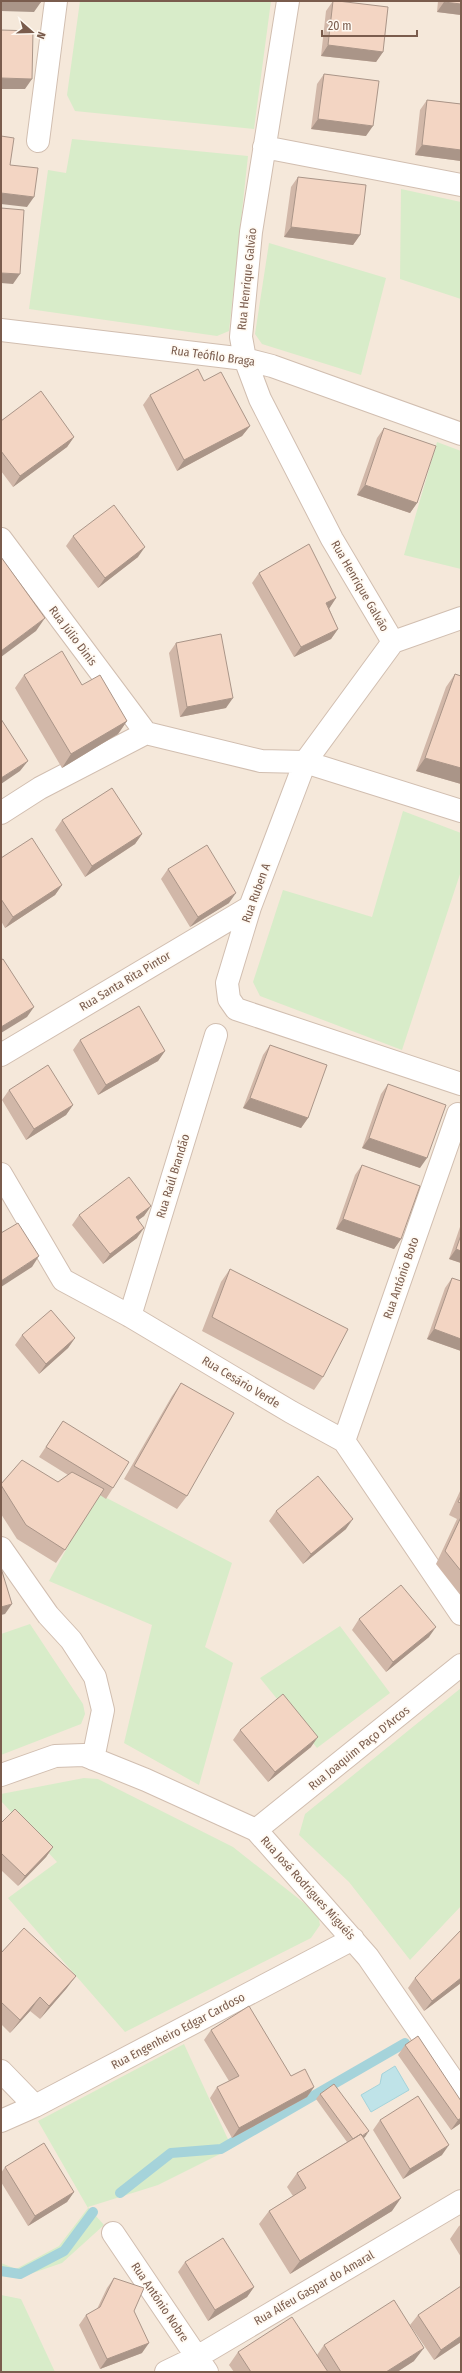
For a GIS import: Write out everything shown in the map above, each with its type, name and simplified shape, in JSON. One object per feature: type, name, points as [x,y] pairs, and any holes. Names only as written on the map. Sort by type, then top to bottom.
[{"type":"street","points":[[38,142],[56,1]]},
{"type":"street","name":"Rua Henrique Galvão","points":[[288,1],[251,232],[241,337],[245,359],[260,399],[332,539],[392,642]]},
{"type":"street","points":[[264,146],[461,186]]},
{"type":"street","name":"Rua Teófilo Braga","points":[[1,330],[245,359],[272,366],[461,434]]},
{"type":"street","name":"Rua Júlio Dinis","points":[[1,539],[146,733]]},
{"type":"street","points":[[392,642],[461,618]]},
{"type":"street","name":"Rua Ruben A","points":[[392,642],[305,762],[250,907],[227,983],[229,999],[236,1009],[461,1084]]},
{"type":"street","points":[[1,813],[40,788],[146,733],[260,761],[305,762],[461,811]]},
{"type":"street","name":"Rua Santa Rita Pintor","points":[[1,1055],[250,907]]},
{"type":"street","name":"Rua Raúl Brandão","points":[[130,1316],[216,1035]]},
{"type":"street","name":"Rua António Boto","points":[[344,1441],[458,1114]]},
{"type":"street","name":"Rua Cesário Verde","points":[[1,1174],[63,1280],[130,1316],[291,1412],[344,1441],[461,1614]]},
{"type":"street","points":[[1,1548],[48,1615],[70,1640],[95,1677],[103,1710],[93,1759]]},
{"type":"street","name":"Rua Joaquim Paço D'Arcos","points":[[256,1830],[461,1665]]},
{"type":"street","name":"Rua José Rodrigues Miguéis","points":[[1,1775],[55,1756],[84,1755],[146,1780],[256,1830],[353,1939],[461,2092]]},
{"type":"street","name":"Rua Engenheiro Edgar Cardoso","points":[[1,2121],[35,2106],[353,1939]]},
{"type":"street","points":[[1,2071],[35,2106]]},
{"type":"street","name":"Rua Alfeu Gaspar do Amaral","points":[[166,2372],[202,2364],[461,2201]]},
{"type":"street","name":"Rua António Nobre","points":[[114,2233],[202,2364]]},
{"type":"shaded area","points":[[1,1],[461,1],[461,2372],[1,2372]]},
{"type":"green space","points":[[80,1],[271,1],[254,129],[75,111],[67,95]]},
{"type":"green space","points":[[72,139],[248,156],[229,331],[217,336],[29,309],[48,170],[66,173]]},
{"type":"green space","points":[[401,189],[461,202],[461,299],[400,279]]},
{"type":"green space","points":[[269,243],[386,278],[361,375],[262,344],[255,334]]},
{"type":"green space","points":[[437,442],[461,451],[461,569],[404,555]]},
{"type":"green space","points":[[403,811],[461,833],[461,871],[402,1050],[260,996],[253,982],[283,890],[372,917]]},
{"type":"green space","points":[[97,1493],[232,1563],[205,1647],[233,1663],[199,1785],[124,1743],[152,1625],[49,1581]]},
{"type":"green space","points":[[30,1624],[83,1704],[85,1714],[81,1724],[1,1755],[1,1634]]},
{"type":"green space","points":[[340,1626],[390,1693],[317,1748],[260,1678]]},
{"type":"green space","points":[[461,1688],[461,1906],[410,1960],[349,1882],[299,1835],[305,1814]]},
{"type":"green space","points":[[84,1778],[98,1779],[233,1847],[318,1914],[320,1925],[311,1938],[125,2032],[8,1898],[57,1862],[1,1801],[1,1794]]},
{"type":"green space","points":[[184,2044],[232,2148],[158,2185],[88,2207],[104,2225],[62,2263],[21,2277],[1,2276],[1,2263],[16,2269],[59,2246],[88,2208],[38,2121]]},
{"type":"green space","points":[[1,2295],[21,2299],[55,2372],[1,2372]]},
{"type":"water","points":[[395,2066],[409,2090],[371,2112],[361,2095],[380,2084],[382,2074]]},
{"type":"building","points":[[1,1],[41,1],[41,2]]},
{"type":"building","points":[[333,1],[388,7],[383,52],[328,45]]},
{"type":"building","points":[[461,1],[461,4],[444,2]]},
{"type":"building","points":[[1,30],[33,31],[32,79],[1,78]]},
{"type":"building","points":[[324,74],[379,81],[373,126],[318,119]]},
{"type":"building","points":[[427,100],[461,104],[461,150],[422,145]]},
{"type":"building","points":[[1,136],[14,138],[10,165],[38,168],[34,197],[1,193]]},
{"type":"building","points":[[298,177],[366,185],[360,235],[291,227]]},
{"type":"building","points":[[1,208],[24,210],[20,274],[1,273]]},
{"type":"building","points":[[198,369],[204,381],[221,372],[250,426],[184,460],[150,395]]},
{"type":"building","points":[[41,391],[74,437],[20,476],[1,451],[1,421]]},
{"type":"building","points":[[384,428],[436,446],[417,503],[365,485]]},
{"type":"building","points":[[114,505],[145,547],[105,578],[73,536]]},
{"type":"building","points":[[309,544],[336,598],[326,603],[338,629],[301,647],[259,573]]},
{"type":"building","points":[[1,557],[45,618],[1,651]]},
{"type":"building","points":[[221,634],[233,698],[187,707],[176,643]]},
{"type":"building","points":[[62,651],[82,685],[100,675],[127,721],[71,754],[24,675]]},
{"type":"building","points":[[455,674],[461,676],[461,768],[425,758]]},
{"type":"building","points":[[1,719],[28,761],[1,778]]},
{"type":"building","points":[[112,788],[142,834],[92,866],[62,820]]},
{"type":"building","points":[[32,838],[62,885],[13,917],[1,899],[1,858]]},
{"type":"building","points":[[207,845],[236,893],[198,917],[168,869]]},
{"type":"building","points":[[3,959],[34,1007],[1,1027],[1,960]]},
{"type":"building","points":[[139,1006],[165,1051],[106,1085],[80,1040]]},
{"type":"building","points":[[270,1045],[327,1065],[308,1118],[250,1098]]},
{"type":"building","points":[[48,1065],[73,1105],[34,1129],[9,1090]]},
{"type":"building","points":[[388,1084],[446,1105],[427,1158],[369,1138]]},
{"type":"building","points":[[362,1165],[420,1186],[401,1239],[343,1219]]},
{"type":"building","points":[[129,1177],[151,1206],[136,1217],[144,1228],[110,1254],[79,1215]]},
{"type":"building","points":[[18,1223],[39,1256],[1,1281],[1,1233]]},
{"type":"building","points":[[461,1235],[461,1251],[456,1249]]},
{"type":"building","points":[[230,1269],[348,1329],[323,1377],[212,1317]]},
{"type":"building","points":[[452,1278],[461,1281],[461,1339],[434,1329]]},
{"type":"building","points":[[51,1310],[75,1338],[46,1364],[22,1335]]},
{"type":"building","points":[[181,1383],[234,1413],[187,1496],[134,1466]]},
{"type":"building","points":[[63,1421],[129,1462],[113,1488],[46,1447]]},
{"type":"building","points":[[22,1460],[58,1482],[72,1472],[104,1489],[65,1550],[26,1525],[1,1485]]},
{"type":"building","points":[[318,1476],[353,1519],[311,1554],[276,1511]]},
{"type":"building","points":[[461,1496],[461,1503],[458,1502]]},
{"type":"building","points":[[461,1517],[461,1571],[445,1551]]},
{"type":"building","points":[[1,1568],[12,1604],[1,1607]]},
{"type":"building","points":[[401,1585],[436,1627],[393,1662],[359,1619]]},
{"type":"building","points":[[283,1694],[318,1737],[275,1772],[240,1730]]},
{"type":"building","points":[[15,1809],[53,1847],[25,1876],[1,1853],[1,1823]]},
{"type":"building","points":[[24,1928],[76,1976],[49,2006],[40,1997],[20,2020],[1,2002],[1,1953]]},
{"type":"building","points":[[461,1930],[461,1978],[432,2001],[415,1978]]},
{"type":"building","points":[[249,2006],[291,2076],[305,2069],[314,2087],[239,2128],[217,2087],[239,2076],[211,2030]]},
{"type":"building","points":[[418,2036],[461,2101],[461,2118],[458,2120],[405,2045]]},
{"type":"building","points":[[334,2084],[369,2131],[362,2136],[361,2134],[353,2139],[320,2094]]},
{"type":"building","points":[[418,2096],[449,2145],[410,2169],[380,2120]]},
{"type":"building","points":[[361,2134],[401,2198],[300,2261],[269,2211],[306,2188],[297,2173]]},
{"type":"building","points":[[44,2143],[74,2192],[35,2216],[5,2167]]},
{"type":"building","points":[[223,2238],[254,2287],[215,2310],[185,2262]]},
{"type":"building","points":[[114,2278],[144,2288],[134,2311],[149,2343],[107,2359],[86,2315],[100,2307]]},
{"type":"building","points":[[461,2286],[461,2336],[441,2350],[418,2315]]},
{"type":"building","points":[[394,2300],[424,2348],[386,2372],[341,2372],[324,2345]]},
{"type":"building","points":[[292,2317],[328,2372],[251,2372],[238,2352]]},
{"type":"waterway","points":[[120,2193],[171,2153],[221,2149],[405,2043]]},
{"type":"waterway","points":[[1,2271],[20,2274],[64,2251],[93,2212]]}]
